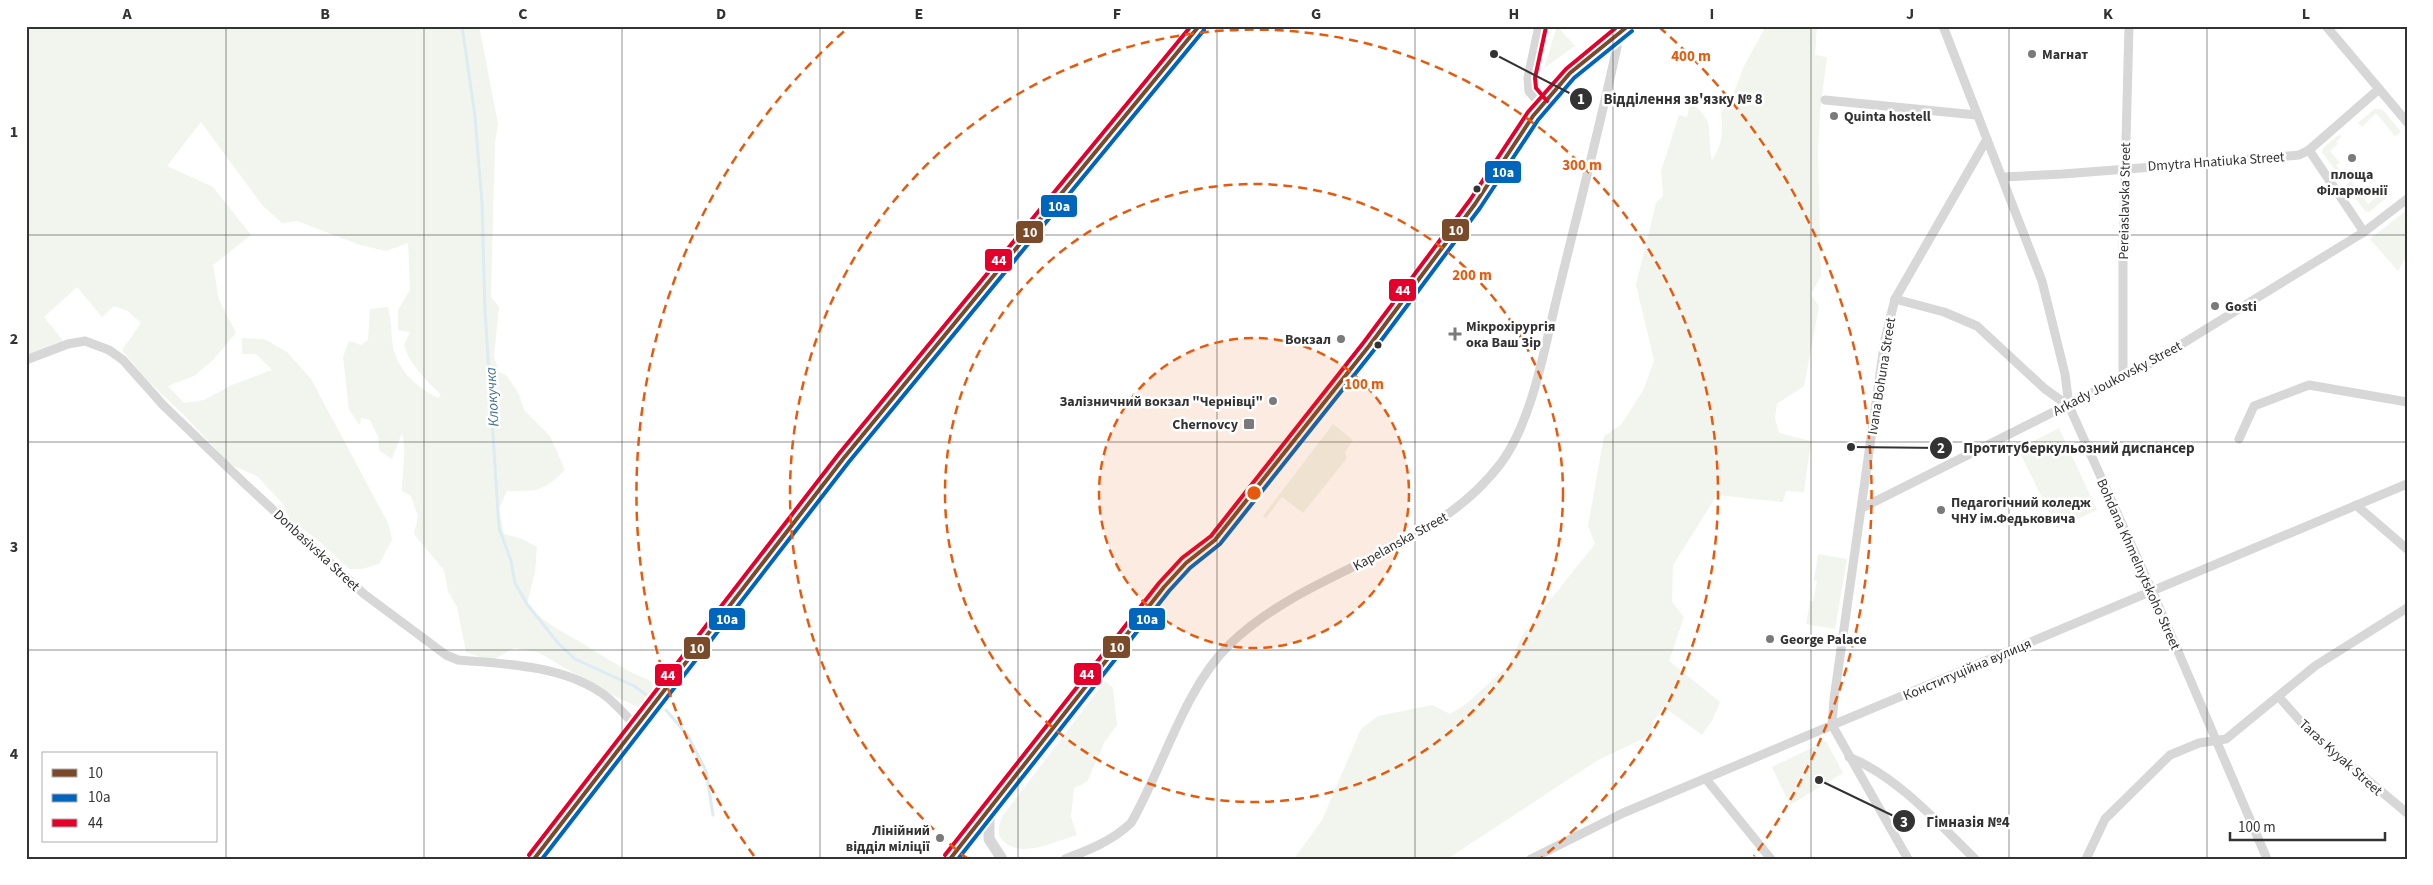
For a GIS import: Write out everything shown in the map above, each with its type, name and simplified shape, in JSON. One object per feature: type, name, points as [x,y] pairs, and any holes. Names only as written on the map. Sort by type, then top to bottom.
[{"type":"main road","points":[[950,859],[1164,588],[1186,563],[1215,540],[1369,346],[1475,204],[1515,141],[1542,104],[1570,73],[1628,26]]},
{"type":"street","points":[[534,859],[843,460],[1199,26]]},
{"type":"street","points":[[1540,26],[1529,78],[1530,91],[1542,104]]},
{"type":"street","points":[[1943,26],[1986,139]]},
{"type":"street","name":"Pereiaslavska Street","points":[[2124,376],[2125,168],[2129,26]]},
{"type":"street","points":[[2326,26],[2407,122]]},
{"type":"street","name":"Kapelanska Street","points":[[1065,859],[1105,842],[1119,834],[1131,823],[1205,674],[1229,644],[1253,624],[1280,606],[1439,522],[1481,487],[1509,452],[1525,416],[1544,352],[1617,47],[1612,39]]},
{"type":"street","points":[[2364,232],[2309,150],[2379,89]]},
{"type":"street","points":[[1825,100],[1976,115]]},
{"type":"street","name":"Bohdana Khmelnytskoho Street","points":[[1986,139],[2003,177],[2042,282],[2065,374],[2068,406],[2152,592],[2267,859]]},
{"type":"street","name":"Ivana Bohuna Street","points":[[1832,725],[1834,699],[1885,339],[1895,299],[1986,139]]},
{"type":"street","name":"Dmytra Hnatiuka Street","points":[[2003,177],[2064,174],[2299,155],[2309,150]]},
{"type":"street","name":"Arkady Joukovsky Street","points":[[1862,508],[2151,363],[2364,232],[2407,199]]},
{"type":"street","points":[[1895,299],[1944,312],[1977,326],[2045,389],[2068,406]]},
{"type":"street","name":"Donbasivska Street","points":[[26,360],[68,344],[85,341],[109,350],[123,360],[163,405],[243,482],[364,594],[446,655],[458,660],[542,670],[573,678],[601,692],[636,726]]},
{"type":"street","points":[[2239,439],[2254,406],[2309,385],[2407,402]]},
{"type":"street","name":"Конституційна вулиця","points":[[1531,859],[1622,812],[2407,484]]},
{"type":"street","points":[[2356,505],[2407,549]]},
{"type":"street","points":[[2086,859],[2105,818],[2170,755],[2199,743],[2226,739],[2315,666],[2407,608]]},
{"type":"street","name":"Taras Kyyak Street","points":[[2279,697],[2309,732],[2407,813]]},
{"type":"street","points":[[1832,725],[1908,859]]},
{"type":"street","points":[[1849,757],[1882,774],[1915,802],[1975,859]]},
{"type":"street","points":[[1706,778],[1771,859]]},
{"type":"street","points":[[989,810],[987,829],[989,839],[1002,859]]},
{"type":"street","points":[[966,839],[976,835],[989,839]]},
{"type":"shaded area","points":[[26,26],[479,26],[498,124],[495,142],[491,297],[499,307],[494,357],[499,372],[506,375],[519,394],[524,410],[550,436],[565,470],[551,483],[539,489],[507,491],[499,509],[504,534],[522,539],[537,547],[535,572],[527,604],[533,610],[559,630],[623,668],[651,681],[654,690],[640,708],[602,690],[538,652],[514,648],[491,661],[466,652],[457,607],[448,591],[444,570],[414,534],[418,516],[411,496],[402,491],[404,454],[402,433],[392,459],[379,450],[378,437],[370,420],[361,418],[360,425],[349,410],[343,357],[349,341],[361,345],[368,340],[370,309],[388,307],[394,349],[401,367],[421,388],[438,398],[441,395],[419,372],[410,359],[404,345],[410,332],[398,330],[398,310],[410,290],[408,243],[386,251],[360,245],[297,221],[282,223],[262,205],[201,122],[167,166],[213,187],[251,235],[213,265],[219,300],[236,333],[212,361],[194,376],[168,386],[184,403],[204,400],[232,385],[272,370],[256,354],[242,354],[242,338],[264,339],[287,352],[311,379],[389,525],[392,540],[379,564],[362,569],[349,569],[318,540],[290,520],[283,504],[257,476],[231,465],[185,416],[146,379],[122,350],[141,323],[128,311],[114,306],[102,317],[77,287],[44,317],[65,343],[26,361]]},
{"type":"shaded area","points":[[1557,26],[1575,46],[1544,68]]},
{"type":"shaded area","points":[[1766,26],[1817,26],[1815,55],[1827,57],[1820,111],[1818,152],[1821,276],[1811,294],[1819,306],[1804,386],[1777,404],[1775,418],[1779,433],[1811,441],[1804,492],[1786,491],[1783,502],[1717,495],[1673,565],[1672,602],[1684,617],[1669,661],[1720,702],[1713,719],[1702,735],[1664,707],[1653,722],[1651,735],[1598,760],[1447,859],[1294,859],[1322,820],[1361,729],[1378,716],[1432,705],[1450,714],[1466,704],[1508,666],[1523,634],[1595,544],[1588,526],[1604,436],[1621,425],[1644,389],[1654,360],[1636,285],[1656,203],[1663,196],[1661,171],[1679,115],[1687,117],[1690,103],[1704,115],[1709,128],[1712,160],[1721,137],[1721,112],[1730,103],[1744,66]]},
{"type":"shaded area","points":[[2375,109],[2382,109],[2401,132],[2395,136],[2376,113],[2362,127],[2358,123]]},
{"type":"shaded area","points":[[2340,134],[2341,137],[2336,142],[2338,144],[2330,151],[2340,163],[2336,165],[2341,171],[2338,174],[2322,152],[2323,148]]},
{"type":"shaded area","points":[[2351,181],[2368,204],[2387,190],[2390,195],[2369,212],[2365,211],[2346,185]]},
{"type":"shaded area","points":[[2407,210],[2407,255],[2398,271],[2370,239]]},
{"type":"shaded area","points":[[1333,424],[1353,440],[1345,452],[1347,458],[1303,513],[1282,497],[1266,518],[1263,516]]},
{"type":"shaded area","points":[[2059,428],[2097,510],[2057,528],[2018,449]]},
{"type":"shaded area","points":[[1818,554],[1847,559],[1835,629],[1806,624],[1810,601],[1813,601],[1817,581],[1814,580]]},
{"type":"shaded area","points":[[1105,681],[1113,688],[1117,725],[1104,743],[1087,782],[1074,788],[1071,817],[1077,835],[1041,847],[1023,849],[1014,848],[1007,844],[1001,838],[999,832],[1002,817]]},
{"type":"shaded area","points":[[1826,741],[1843,773],[1790,805],[1772,767]]},
{"type":"waterway","name":"Клокучка","points":[[462,26],[475,116],[482,203],[485,311],[499,528],[511,561],[515,583],[527,604],[558,643],[575,659],[634,686],[651,698]]},
{"type":"waterway","points":[[666,710],[688,736],[706,771],[713,815]]},
{"type":"transit line","name":"44","points":[[529,855],[838,455],[1191,26]]},
{"type":"transit line","name":"10","points":[[534,859],[843,459],[1199,26]]},
{"type":"transit line","name":"44","points":[[945,855],[1159,583],[1182,558],[1211,536],[1364,342],[1470,200],[1528,112],[1566,69],[1618,26]]},
{"type":"transit line","name":"10","points":[[950,859],[1164,587],[1186,563],[1215,540],[1369,346],[1475,204],[1533,116],[1570,73],[1628,26]]},
{"type":"transit line","name":"44","points":[[1546,27],[1535,78],[1536,88],[1547,101]]},
{"type":"transit line","name":"10а","points":[[542,859],[848,463],[1204,30]]},
{"type":"transit line","name":"10а","points":[[958,859],[1169,591],[1190,568],[1220,544],[1374,350],[1480,208],[1538,120],[1574,78],[1632,31]]},
{"type":"place","name":"Відділення зв'язку № 8","points":[[1494,54]]},
{"type":"place","name":"Магнат","points":[[2032,54]]},
{"type":"place","name":"Quinta hostell","points":[[1834,116]]},
{"type":"place","name":"площа Філармонії","points":[[2352,158]]},
{"type":"place","name":"Gosti","points":[[2215,306]]},
{"type":"place","name":"Мікрохірургія ока Ваш Зір","points":[[1455,334]]},
{"type":"place","name":"Вокзал","points":[[1341,339]]},
{"type":"place","name":"Залізничний вокзал \"Чернівці\"","points":[[1273,401]]},
{"type":"place","name":"Chernovcy","points":[[1249,424]]},
{"type":"place","name":"Протитуберкульозний диспансер","points":[[1851,447]]},
{"type":"place","name":"Педагогічний коледж ЧНУ ім.Федьковича","points":[[1941,510]]},
{"type":"place","name":"George Palace","points":[[1770,639]]},
{"type":"place","name":"Гімназія №4","points":[[1819,780]]},
{"type":"place","name":"Лінійний відділ міліції","points":[[940,838]]}]
